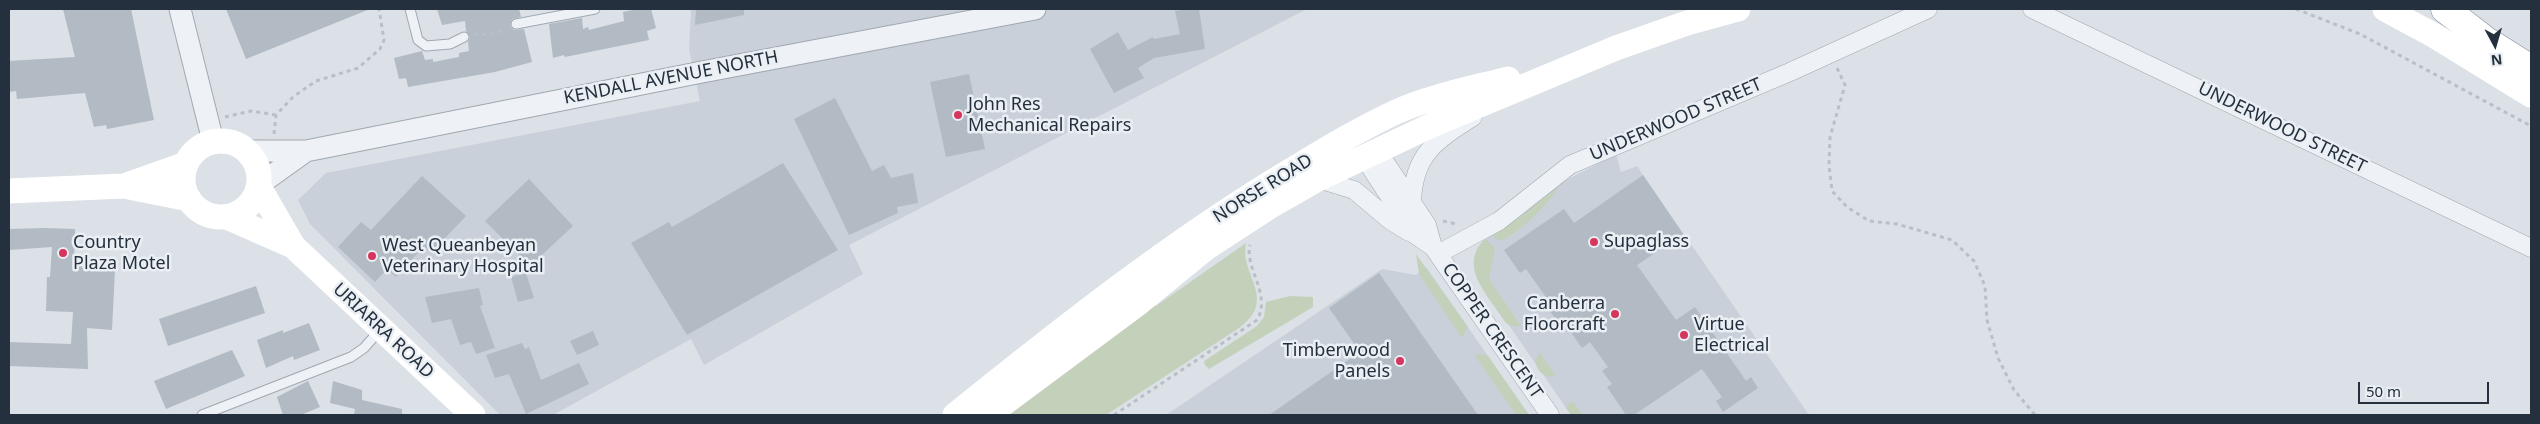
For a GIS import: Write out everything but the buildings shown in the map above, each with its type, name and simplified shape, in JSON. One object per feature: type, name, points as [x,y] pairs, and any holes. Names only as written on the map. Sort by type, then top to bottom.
[{"type":"highway","points":[[2445,9],[2486,40],[2531,70]]},
{"type":"main road","name":"NORSE ROAD","points":[[1687,23],[1714,9]]},
{"type":"main road","name":"NORSE ROAD","points":[[991,414],[1136,305],[1206,248],[1269,207],[1318,179],[1364,143],[1398,111],[1616,48],[1687,23],[1738,9]]},
{"type":"main road","points":[[2385,9],[2435,36],[2531,95]]},
{"type":"main road","name":"NORSE ROAD","points":[[955,415],[1048,341],[1206,225],[1256,192],[1364,143],[1509,94],[1616,48]]},
{"type":"main road","points":[[124,186],[186,164],[210,131],[248,151],[258,166],[259,186],[247,207],[227,217],[205,214],[189,199],[184,186],[186,164]]},
{"type":"main road","points":[[9,191],[124,186],[189,199]]},
{"type":"main road","name":"URIARRA ROAD","points":[[259,186],[293,246],[473,415]]},
{"type":"main road","name":"URIARRA ROAD","points":[[227,217],[293,246]]},
{"type":"street","points":[[180,9],[210,131]]},
{"type":"street","name":"KENDALL AVENUE NORTH","points":[[248,151],[306,151],[1032,9]]},
{"type":"street","name":"UNDERWOOD STREET","points":[[1436,251],[1499,220],[1570,165],[1830,54],[1928,9]]},
{"type":"street","name":"UNDERWOOD STREET","points":[[2032,9],[2531,248]]},
{"type":"street","points":[[1412,203],[1416,171],[1433,144],[1509,94]]},
{"type":"street","name":"COPPER CRESCENT","points":[[1364,143],[1412,203],[1427,225],[1436,251],[1550,415]]},
{"type":"street","name":"COPPER CRESCENT","points":[[1364,143],[1414,234],[1436,251]]},
{"type":"street","name":"KENDALL AVENUE NORTH","points":[[259,186],[306,151]]},
{"type":"street","points":[[1318,179],[1354,190],[1391,221],[1414,234]]},
{"type":"lane","points":[[410,9],[418,40],[426,46],[450,44],[464,37]]},
{"type":"lane","points":[[516,24],[563,12],[596,9]]},
{"type":"lane","points":[[202,415],[351,357],[364,348],[381,329]]},
{"type":"path","points":[[271,136],[275,133],[276,115],[293,97],[316,81],[347,73],[370,59],[384,40],[379,9]]},
{"type":"path","points":[[2296,9],[2360,34],[2531,126]]},
{"type":"path","points":[[464,37],[470,34],[492,34],[516,24]]},
{"type":"path","points":[[1830,54],[1845,85],[1830,137],[1828,165],[1832,191],[1846,207],[1869,222],[1897,224],[1952,240],[1974,261],[1985,286],[1987,320],[1998,358],[2014,390],[2035,415]]},
{"type":"path","points":[[210,131],[251,111],[276,115]]},
{"type":"path","points":[[1438,217],[1448,223],[1460,224]]},
{"type":"path","points":[[1114,415],[1256,320],[1260,312],[1259,288],[1249,252],[1253,239]]},
{"type":"shaded area","points":[[691,9],[1307,9],[849,245],[863,274],[704,365],[691,339],[553,415],[500,415],[310,224],[298,200],[326,173],[700,101],[689,49]]},
{"type":"shaded area","points":[[1616,154],[1621,172],[1637,166],[1809,415],[1571,415],[1477,279],[1474,268],[1475,255],[1485,239],[1516,220],[1561,183]]},
{"type":"shaded area","points":[[1426,267],[1529,415],[1166,415],[1382,269],[1416,275]]},
{"type":"green space","points":[[1559,186],[1541,210],[1518,231],[1501,241],[1493,237],[1493,234],[1516,220]]},
{"type":"green space","points":[[1485,239],[1495,248],[1489,279],[1521,326],[1511,326],[1506,323],[1479,282],[1474,260],[1477,249]]},
{"type":"green space","points":[[1246,243],[1245,255],[1257,297],[1256,307],[1250,317],[1239,328],[1106,415],[1005,415],[1153,306],[1156,306]]},
{"type":"green space","points":[[1416,254],[1468,327],[1462,338],[1419,274]]},
{"type":"green space","points":[[1290,296],[1313,297],[1313,307],[1209,369],[1205,365],[1204,361],[1257,326],[1264,317],[1266,302]]},
{"type":"green space","points":[[1540,353],[1556,376],[1543,375],[1537,368],[1535,361]]},
{"type":"green space","points":[[1478,354],[1488,356],[1529,415],[1516,415],[1475,356]]},
{"type":"green space","points":[[1570,402],[1574,403],[1583,415],[1571,415],[1566,408]]},
{"type":"place","name":"John Res Mechanical Repairs","points":[[958,115]]},
{"type":"place","name":"Supaglass","points":[[1594,242]]},
{"type":"place","name":"Country Plaza Motel","points":[[63,253]]},
{"type":"place","name":"West Queanbeyan Veterinary Hospital","points":[[372,256]]},
{"type":"place","name":"Canberra Floorcraft","points":[[1615,314]]},
{"type":"place","name":"Virtue Electrical","points":[[1684,335]]},
{"type":"place","name":"Timberwood Panels","points":[[1400,361]]}]
